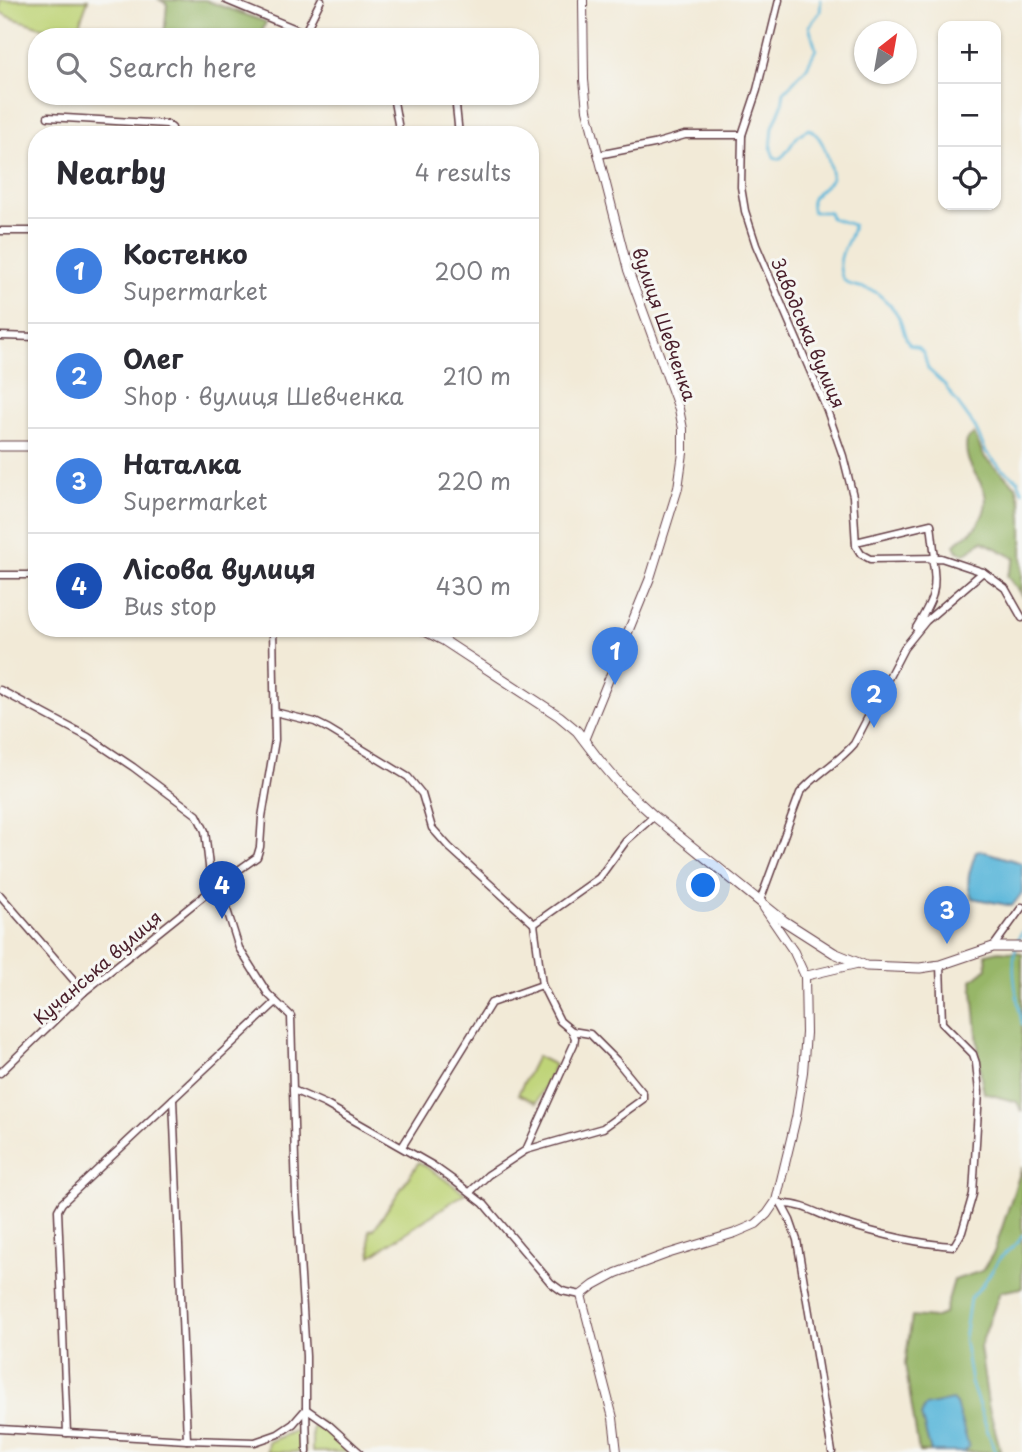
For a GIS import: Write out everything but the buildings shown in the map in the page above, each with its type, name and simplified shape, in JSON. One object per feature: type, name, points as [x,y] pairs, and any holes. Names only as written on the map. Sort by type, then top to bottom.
[{"type":"main road","points":[[0,446],[28,446]]},
{"type":"main road","points":[[437,637],[559,716],[584,740],[609,773],[654,816],[813,941],[856,964],[898,969],[940,965],[993,947],[1022,947]]},
{"type":"street","points":[[226,0],[295,28]]},
{"type":"street","points":[[307,28],[321,0]]},
{"type":"street","name":"вулиця Шевченка","points":[[583,0],[587,110],[628,270],[676,398],[683,429],[678,488],[650,578],[584,740]]},
{"type":"street","name":"Заводська вулиця","points":[[779,0],[757,90],[742,135],[741,187],[745,211],[756,245],[811,368],[843,456],[853,496],[856,542]]},
{"type":"street","points":[[395,105],[398,126]]},
{"type":"street","points":[[456,105],[458,126]]},
{"type":"street","points":[[48,117],[170,126]]},
{"type":"street","points":[[598,155],[685,135],[742,135]]},
{"type":"street","points":[[0,231],[28,231]]},
{"type":"street","points":[[0,336],[28,337]]},
{"type":"street","points":[[293,1090],[325,1104],[402,1147],[470,1192],[484,1204],[551,1283],[562,1291],[581,1295],[617,1273],[756,1224],[779,1202],[796,1118],[806,1033],[805,976],[794,952],[760,901],[800,793],[812,780],[844,757],[854,744],[933,597],[936,585],[933,558],[931,524],[856,542],[861,554],[870,559],[933,558],[941,558],[983,572],[1005,588],[1022,618]]},
{"type":"street","points":[[904,648],[926,621],[983,572]]},
{"type":"street","points":[[0,575],[28,575]]},
{"type":"street","points":[[216,886],[254,861],[259,853],[262,817],[274,753],[273,637]]},
{"type":"street","points":[[0,690],[88,737],[133,766],[197,815],[205,831],[210,875],[223,897],[239,948],[260,983],[291,1016],[296,1196],[306,1356],[307,1452]]},
{"type":"street","points":[[275,712],[315,722],[408,777],[422,794],[432,828],[449,847],[534,924],[542,985],[560,1021],[572,1031],[590,1034],[643,1093],[643,1099],[603,1128],[526,1150],[488,1175],[470,1192]]},
{"type":"street","points":[[534,924],[598,878],[626,841],[654,816]]},
{"type":"street","name":"Кучанська вулиця","points":[[0,1073],[84,992],[216,886]]},
{"type":"street","points":[[0,895],[84,992]]},
{"type":"street","points":[[993,947],[1022,907]]},
{"type":"street","points":[[805,976],[856,964]]},
{"type":"street","points":[[779,1202],[793,1203],[838,1221],[881,1233],[954,1246],[962,1232],[973,1194],[979,1091],[973,1054],[942,1023],[940,965]]},
{"type":"street","points":[[402,1147],[491,1003],[542,985]]},
{"type":"street","points":[[67,1433],[58,1210],[62,1203],[276,1002]]},
{"type":"street","points":[[526,1150],[574,1044],[572,1031]]},
{"type":"street","points":[[173,1099],[187,1440]]},
{"type":"street","points":[[779,1202],[797,1240],[832,1452]]},
{"type":"street","points":[[581,1295],[613,1418],[617,1452]]},
{"type":"street","points":[[0,1429],[187,1440],[265,1440],[293,1424],[306,1409]]},
{"type":"street","points":[[306,1409],[329,1424],[359,1452]]},
{"type":"green space","points":[[0,0],[88,0],[78,28],[43,28],[0,12]]},
{"type":"green space","points":[[160,0],[205,0],[266,22],[264,28],[165,28],[167,4]]},
{"type":"green space","points":[[974,434],[985,458],[1016,486],[1022,520],[1022,595],[1007,576],[1015,558],[982,541],[965,554],[957,551],[954,545],[976,527],[986,499],[966,452],[967,439]]},
{"type":"green space","points":[[999,951],[1022,953],[1022,1112],[1017,1102],[984,1093],[981,1077],[972,980],[987,968],[986,954]]},
{"type":"green space","points":[[537,1056],[555,1065],[536,1103],[518,1094]]},
{"type":"green space","points":[[419,1162],[465,1193],[371,1256],[369,1230],[374,1229]]},
{"type":"green space","points":[[1022,1167],[1022,1288],[1000,1292],[980,1347],[988,1404],[1001,1452],[919,1452],[905,1364],[912,1316],[934,1318],[944,1314],[954,1280],[982,1271],[994,1252]]},
{"type":"green space","points":[[320,1421],[357,1452],[312,1452],[312,1429],[315,1422]]},
{"type":"green space","points":[[295,1431],[304,1440],[305,1452],[267,1452],[268,1442]]},
{"type":"water","points":[[976,851],[1022,863],[1022,893],[1012,906],[972,898],[969,874]]},
{"type":"water","points":[[952,1400],[956,1404],[969,1447],[964,1452],[931,1452],[921,1416],[925,1406]]},
{"type":"waterway","points":[[821,0],[820,12],[809,26],[816,49],[807,67],[784,92],[773,127],[771,149],[774,157],[780,159],[796,138],[809,129],[819,138],[828,158],[832,178],[814,197],[811,206],[813,212],[829,212],[831,218],[853,225],[840,261],[841,275],[848,284],[877,293],[893,308],[909,344],[919,348],[924,354],[928,369],[943,383],[975,427],[986,452],[1003,470],[1018,480],[1022,491]]},
{"type":"waterway","points":[[1022,931],[1017,942],[1014,965],[1022,1024]]},
{"type":"waterway","points":[[995,1452],[971,1383],[964,1339],[970,1298],[982,1286],[1000,1258],[1022,1235]]},
{"type":"place","name":"Костенко","points":[[615,685]]},
{"type":"place","name":"Олег","points":[[874,728]]},
{"type":"place","name":"Лісова вулиця","points":[[222,919]]},
{"type":"place","name":"Наталка","points":[[947,944]]}]
